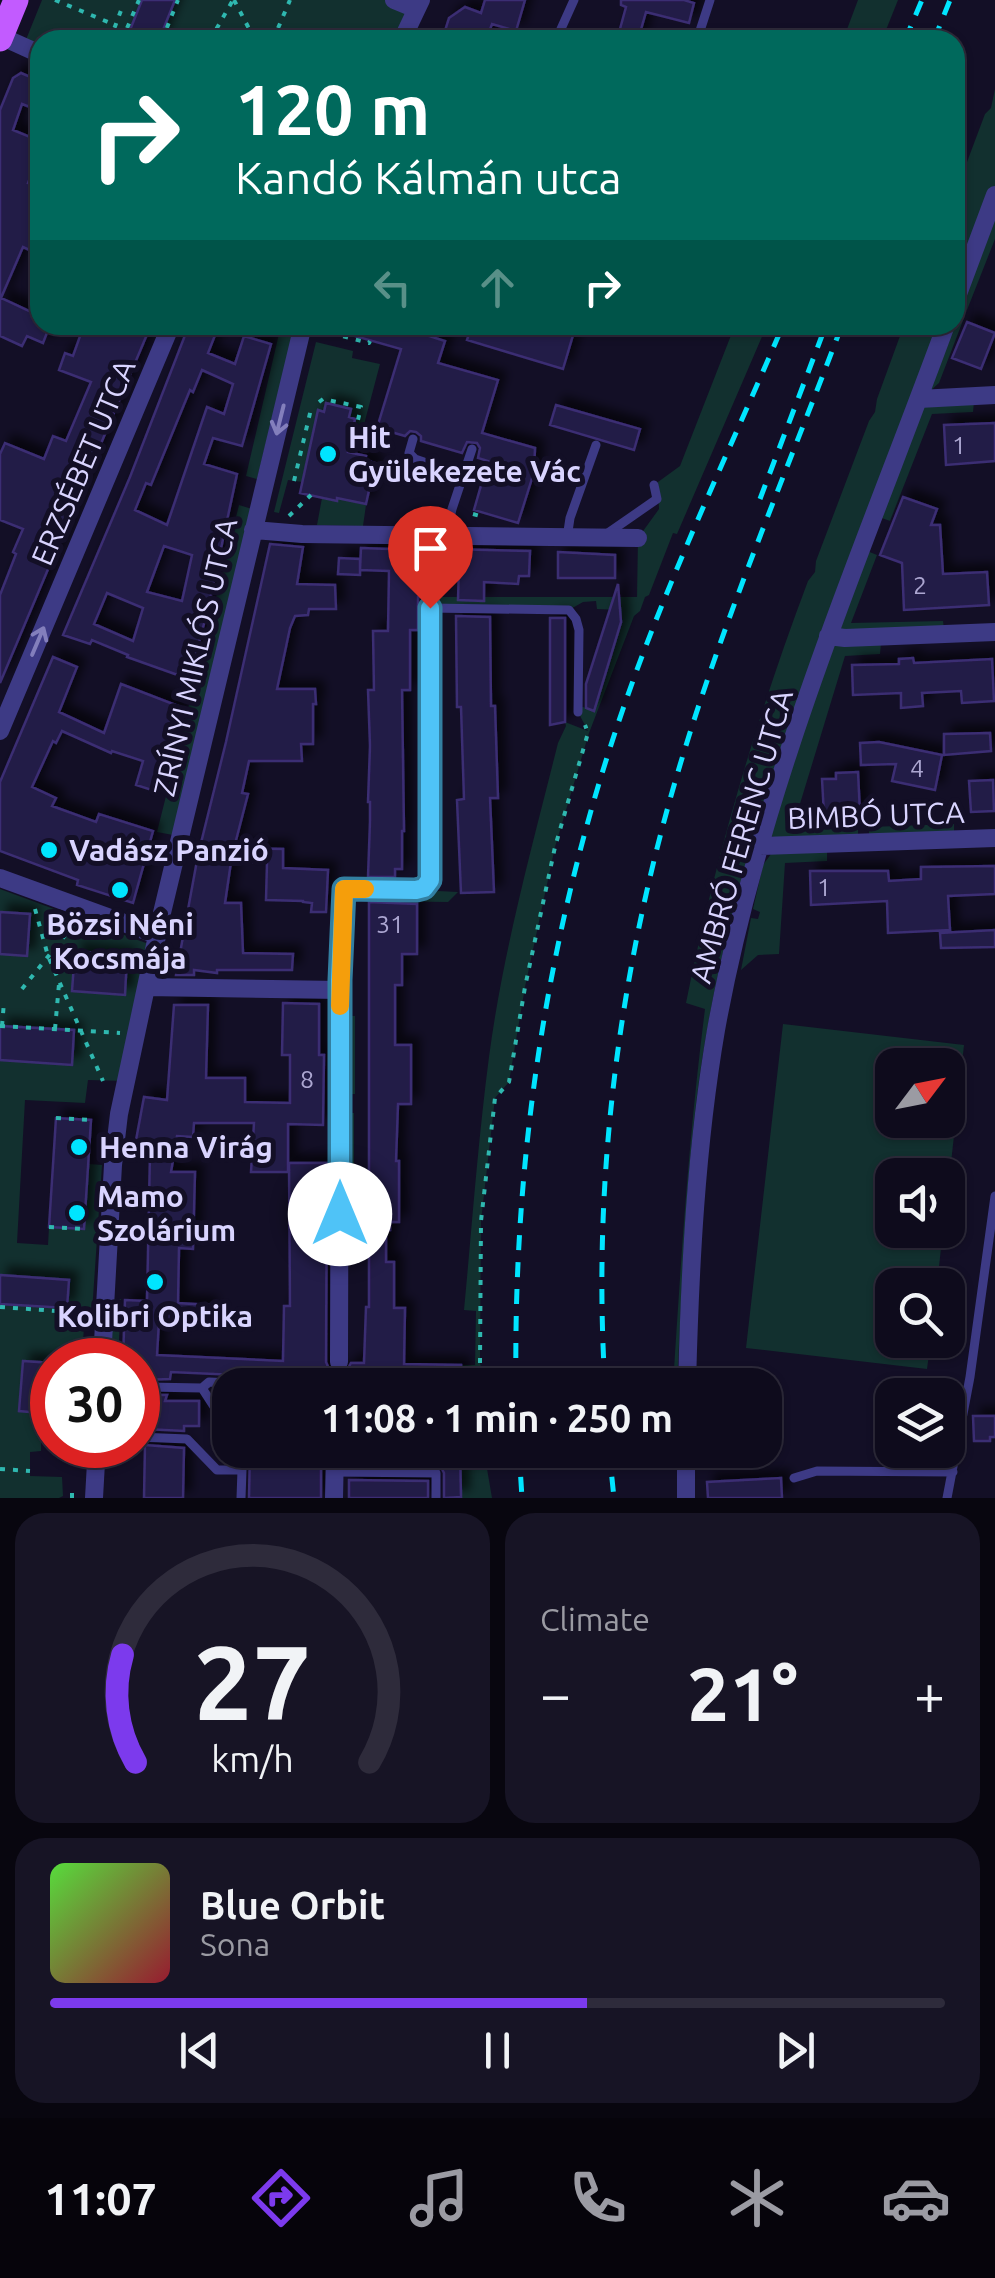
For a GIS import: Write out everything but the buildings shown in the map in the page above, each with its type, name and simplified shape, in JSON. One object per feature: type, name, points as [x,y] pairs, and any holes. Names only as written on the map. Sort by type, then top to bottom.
[{"type":"main road","points":[[0,37],[16,0]]},
{"type":"street","points":[[394,0],[418,4],[406,30]]},
{"type":"street","points":[[0,37],[30,50]]},
{"type":"street","points":[[965,275],[995,195]]},
{"type":"street","name":"ERZSÉBET UTCA","points":[[0,731],[167,335]]},
{"type":"street","name":"ZRÍNYI MIKLÓS UTCA","points":[[103,1338],[119,1114],[253,530],[308,335]]},
{"type":"street","name":"AMBRÓ FERENC UTCA","points":[[688,1368],[703,1132],[716,1031],[734,949],[760,846],[828,636],[942,335]]},
{"type":"street","points":[[919,399],[995,395]]},
{"type":"street","points":[[253,530],[638,538]]},
{"type":"street","points":[[339,1362],[344,889],[416,890],[424,888],[430,880],[430,608]]},
{"type":"street","points":[[828,636],[995,632]]},
{"type":"street","name":"BIMBÓ UTCA","points":[[760,846],[995,838]]},
{"type":"street","points":[[0,878],[157,935]]},
{"type":"street","points":[[146,986],[340,990]]},
{"type":"street","points":[[94,1498],[96,1468]]},
{"type":"street","points":[[334,1468],[334,1498]]},
{"type":"street","points":[[686,1468],[686,1498]]},
{"type":"lane","points":[[560,30],[574,0]]},
{"type":"lane","points":[[700,30],[710,0]]},
{"type":"lane","points":[[413,439],[409,453],[415,460],[462,475]]},
{"type":"lane","points":[[568,538],[570,518],[596,445]]},
{"type":"lane","points":[[446,536],[472,449]]},
{"type":"lane","points":[[601,538],[657,498],[654,485]]},
{"type":"lane","points":[[430,608],[569,610],[580,630],[578,712]]},
{"type":"lane","points":[[947,1498],[970,1377],[995,1196]]},
{"type":"lane","points":[[160,1387],[202,1388],[212,1382]]},
{"type":"lane","points":[[202,1388],[212,1403]]},
{"type":"lane","points":[[160,1438],[187,1438],[216,1470],[242,1470],[241,1498]]},
{"type":"lane","points":[[334,1472],[436,1473],[436,1498]]},
{"type":"lane","points":[[794,1478],[817,1472],[953,1472]]},
{"type":"path","points":[[55,0],[115,25]]},
{"type":"path","points":[[126,30],[138,0]]},
{"type":"path","points":[[166,30],[178,0]]},
{"type":"path","points":[[216,30],[234,0]]},
{"type":"path","points":[[234,0],[250,30]]},
{"type":"path","points":[[277,30],[290,0]]},
{"type":"path","points":[[114,30],[123,5]]},
{"type":"path","points":[[119,17],[130,21]]},
{"type":"path","points":[[340,335],[369,343],[370,340]]},
{"type":"path","points":[[319,402],[323,399],[361,407],[351,450]]},
{"type":"path","points":[[294,481],[311,409]]},
{"type":"path","points":[[302,504],[311,496]]},
{"type":"path","points":[[480,1364],[482,1221],[495,1098],[509,1082],[555,847],[588,732],[578,712]]},
{"type":"path","points":[[32,902],[48,956],[103,1081]]},
{"type":"path","points":[[22,989],[78,919]]},
{"type":"path","points":[[55,1029],[60,982]]},
{"type":"path","points":[[4,1002],[1,1026],[136,1034]]},
{"type":"path","points":[[56,1118],[91,1120]]},
{"type":"path","points":[[50,1226],[84,1229]]},
{"type":"path","points":[[0,1307],[87,1313]]},
{"type":"path","points":[[0,1469],[30,1471]]},
{"type":"green space","points":[[42,0],[394,0],[416,9],[407,30],[30,30],[30,50],[23,47]]},
{"type":"green space","points":[[858,0],[898,0],[886,30],[847,30]]},
{"type":"green space","points":[[995,89],[995,239],[967,310],[965,167],[985,114],[991,108]]},
{"type":"green space","points":[[279,335],[293,335],[257,479],[246,476]]},
{"type":"green space","points":[[731,335],[763,335],[677,534],[673,533],[649,595],[634,616],[589,733],[555,847],[509,1082],[495,1098],[481,1221],[481,1368],[461,1368],[475,1365],[476,1311],[464,1310],[489,1057],[510,938],[565,722],[588,731],[579,706],[594,710],[621,622],[621,610],[597,609],[596,601],[583,602],[569,610],[430,608],[425,597],[637,597],[638,538],[659,509],[658,482],[680,466]]},
{"type":"green space","points":[[900,335],[957,335],[928,404],[974,402],[973,412],[932,414],[890,521],[874,515],[862,549],[877,555],[851,623],[943,621],[944,629],[845,632],[835,627],[830,645],[881,643],[880,654],[845,656],[792,830],[858,828],[858,836],[754,835],[720,964],[702,1063],[687,1204],[678,1368],[674,1368],[690,1150],[705,1009],[686,1003],[697,949],[754,737],[808,581],[815,572]]},
{"type":"green space","points":[[316,342],[353,351],[352,358],[380,364],[357,451],[348,449],[355,419],[349,417],[350,409],[326,403],[324,412],[318,411],[302,482],[288,480],[279,513],[274,512]]},
{"type":"green space","points":[[322,498],[366,505],[363,526],[317,525]]},
{"type":"green space","points":[[239,505],[252,509],[173,835],[157,832]]},
{"type":"green space","points":[[954,824],[954,833],[869,836],[869,827]]},
{"type":"green space","points":[[827,850],[827,861],[785,863],[779,954],[758,955],[741,970],[751,918],[758,919],[760,912],[753,909],[763,865],[771,854]]},
{"type":"green space","points":[[0,889],[154,946],[126,1081],[88,1080],[85,1103],[25,1100],[17,1243],[48,1245],[49,1227],[84,1228],[89,1164],[102,1165],[91,1327],[84,1328],[83,1338],[30,1338],[30,1476],[62,1477],[63,1496],[0,1498]]},
{"type":"green space","points":[[438,891],[458,892],[448,902],[365,901],[424,898]]},
{"type":"green space","points":[[348,1016],[355,1016],[355,1094],[347,1094]]},
{"type":"green space","points":[[783,1024],[964,1045],[875,1048],[875,1138],[954,1138],[952,1158],[875,1158],[875,1248],[941,1248],[939,1268],[875,1268],[875,1358],[929,1358],[927,1369],[746,1348]]},
{"type":"green space","points":[[347,1113],[354,1113],[354,1191],[346,1191]]},
{"type":"green space","points":[[111,1299],[121,1299],[119,1338],[108,1338]]},
{"type":"green space","points":[[460,1468],[487,1468],[492,1498],[461,1498]]},
{"type":"railway","points":[[909,30],[922,0]]},
{"type":"railway","points":[[938,30],[950,0]]},
{"type":"railway","points":[[516,1368],[521,1213],[529,1128],[540,1042],[574,874],[641,660],[779,335]]},
{"type":"railway","points":[[760,499],[822,335]]},
{"type":"railway","points":[[604,1368],[602,1307],[607,1150],[626,994],[641,917],[698,709],[838,335]]},
{"type":"railway","points":[[520,1468],[522,1498]]},
{"type":"railway","points":[[611,1468],[614,1498]]},
{"type":"slow traffic","points":[[340,1006],[344,889],[365,889]]},
{"type":"place","name":"Hit Gyülekezete Vác","points":[[328,454]]},
{"type":"place","name":"Vadász Panzió","points":[[49,850]]},
{"type":"place","name":"Bözsi Néni Kocsmája","points":[[120,890]]},
{"type":"place","name":"Henna Virág","points":[[79,1147]]},
{"type":"place","name":"Mamo Szolárium","points":[[77,1213]]},
{"type":"place","name":"Kolibri Optika","points":[[155,1282]]},
{"type":"route","points":[[340,1214],[344,889],[416,890],[424,888],[430,880],[430,608]]}]
